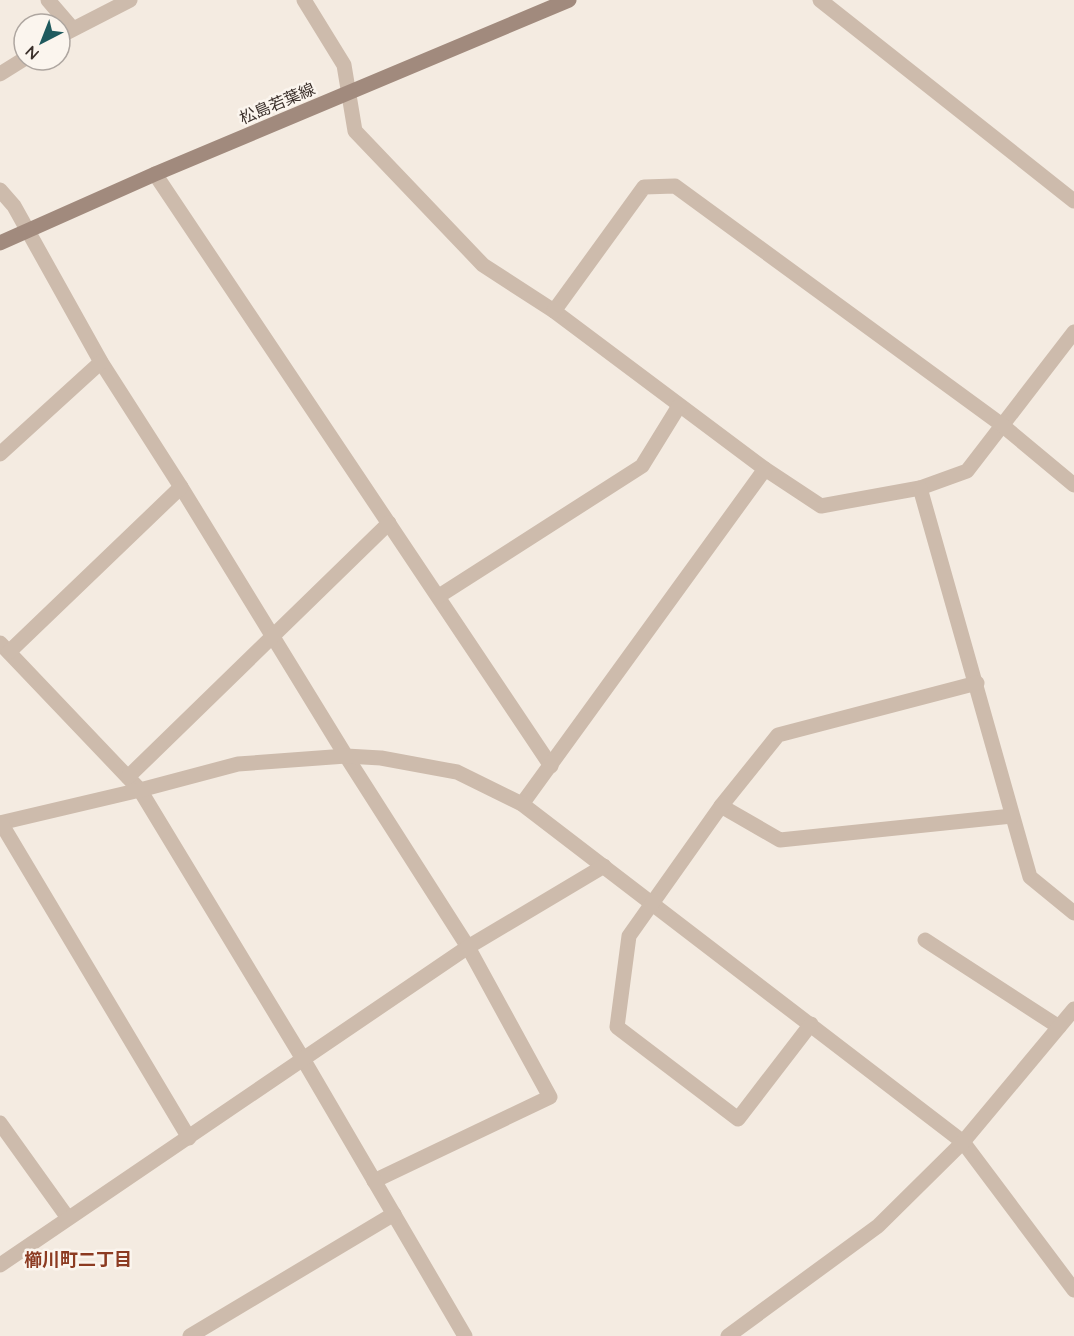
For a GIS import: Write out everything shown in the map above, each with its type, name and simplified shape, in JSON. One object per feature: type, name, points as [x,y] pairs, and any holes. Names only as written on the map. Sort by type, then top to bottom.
[{"type":"main road","name":"松島若葉線","points":[[0,243],[155,174],[569,0]]},
{"type":"street","points":[[72,29],[130,0]]},
{"type":"street","points":[[304,0],[344,65],[355,131],[483,265],[554,311],[765,470],[821,506],[920,488],[968,471],[1074,332]]},
{"type":"street","points":[[820,0],[1074,201]]},
{"type":"street","points":[[155,174],[551,766]]},
{"type":"street","points":[[554,311],[644,187],[675,186],[1002,425],[1074,485]]},
{"type":"street","points":[[0,190],[14,206],[100,362],[181,487],[345,756],[468,947],[550,1097],[374,1182]]},
{"type":"street","points":[[0,454],[100,362]]},
{"type":"street","points":[[439,597],[642,466],[679,406]]},
{"type":"street","points":[[522,804],[765,470]]},
{"type":"street","points":[[181,487],[4,648],[140,790],[303,1059],[465,1336]]},
{"type":"street","points":[[920,488],[1030,877],[1074,913]]},
{"type":"street","points":[[128,777],[389,523]]},
{"type":"street","points":[[811,1024],[738,1119],[617,1027],[629,936],[651,901],[721,806],[778,735],[976,683]]},
{"type":"street","points":[[189,1138],[1,823],[238,764],[345,756],[381,758],[457,771],[522,804],[963,1142],[1074,1290]]},
{"type":"street","points":[[721,806],[780,840],[1012,816]]},
{"type":"street","points":[[0,1265],[468,947],[604,866]]},
{"type":"street","points":[[925,940],[1059,1027]]},
{"type":"street","points":[[728,1336],[878,1226],[963,1142],[1074,1009]]},
{"type":"street","points":[[0,1123],[68,1218]]},
{"type":"street","points":[[190,1336],[211,1331],[394,1214]]},
{"type":"district","name":"櫛川町二丁目","points":[[78,1259]]}]
